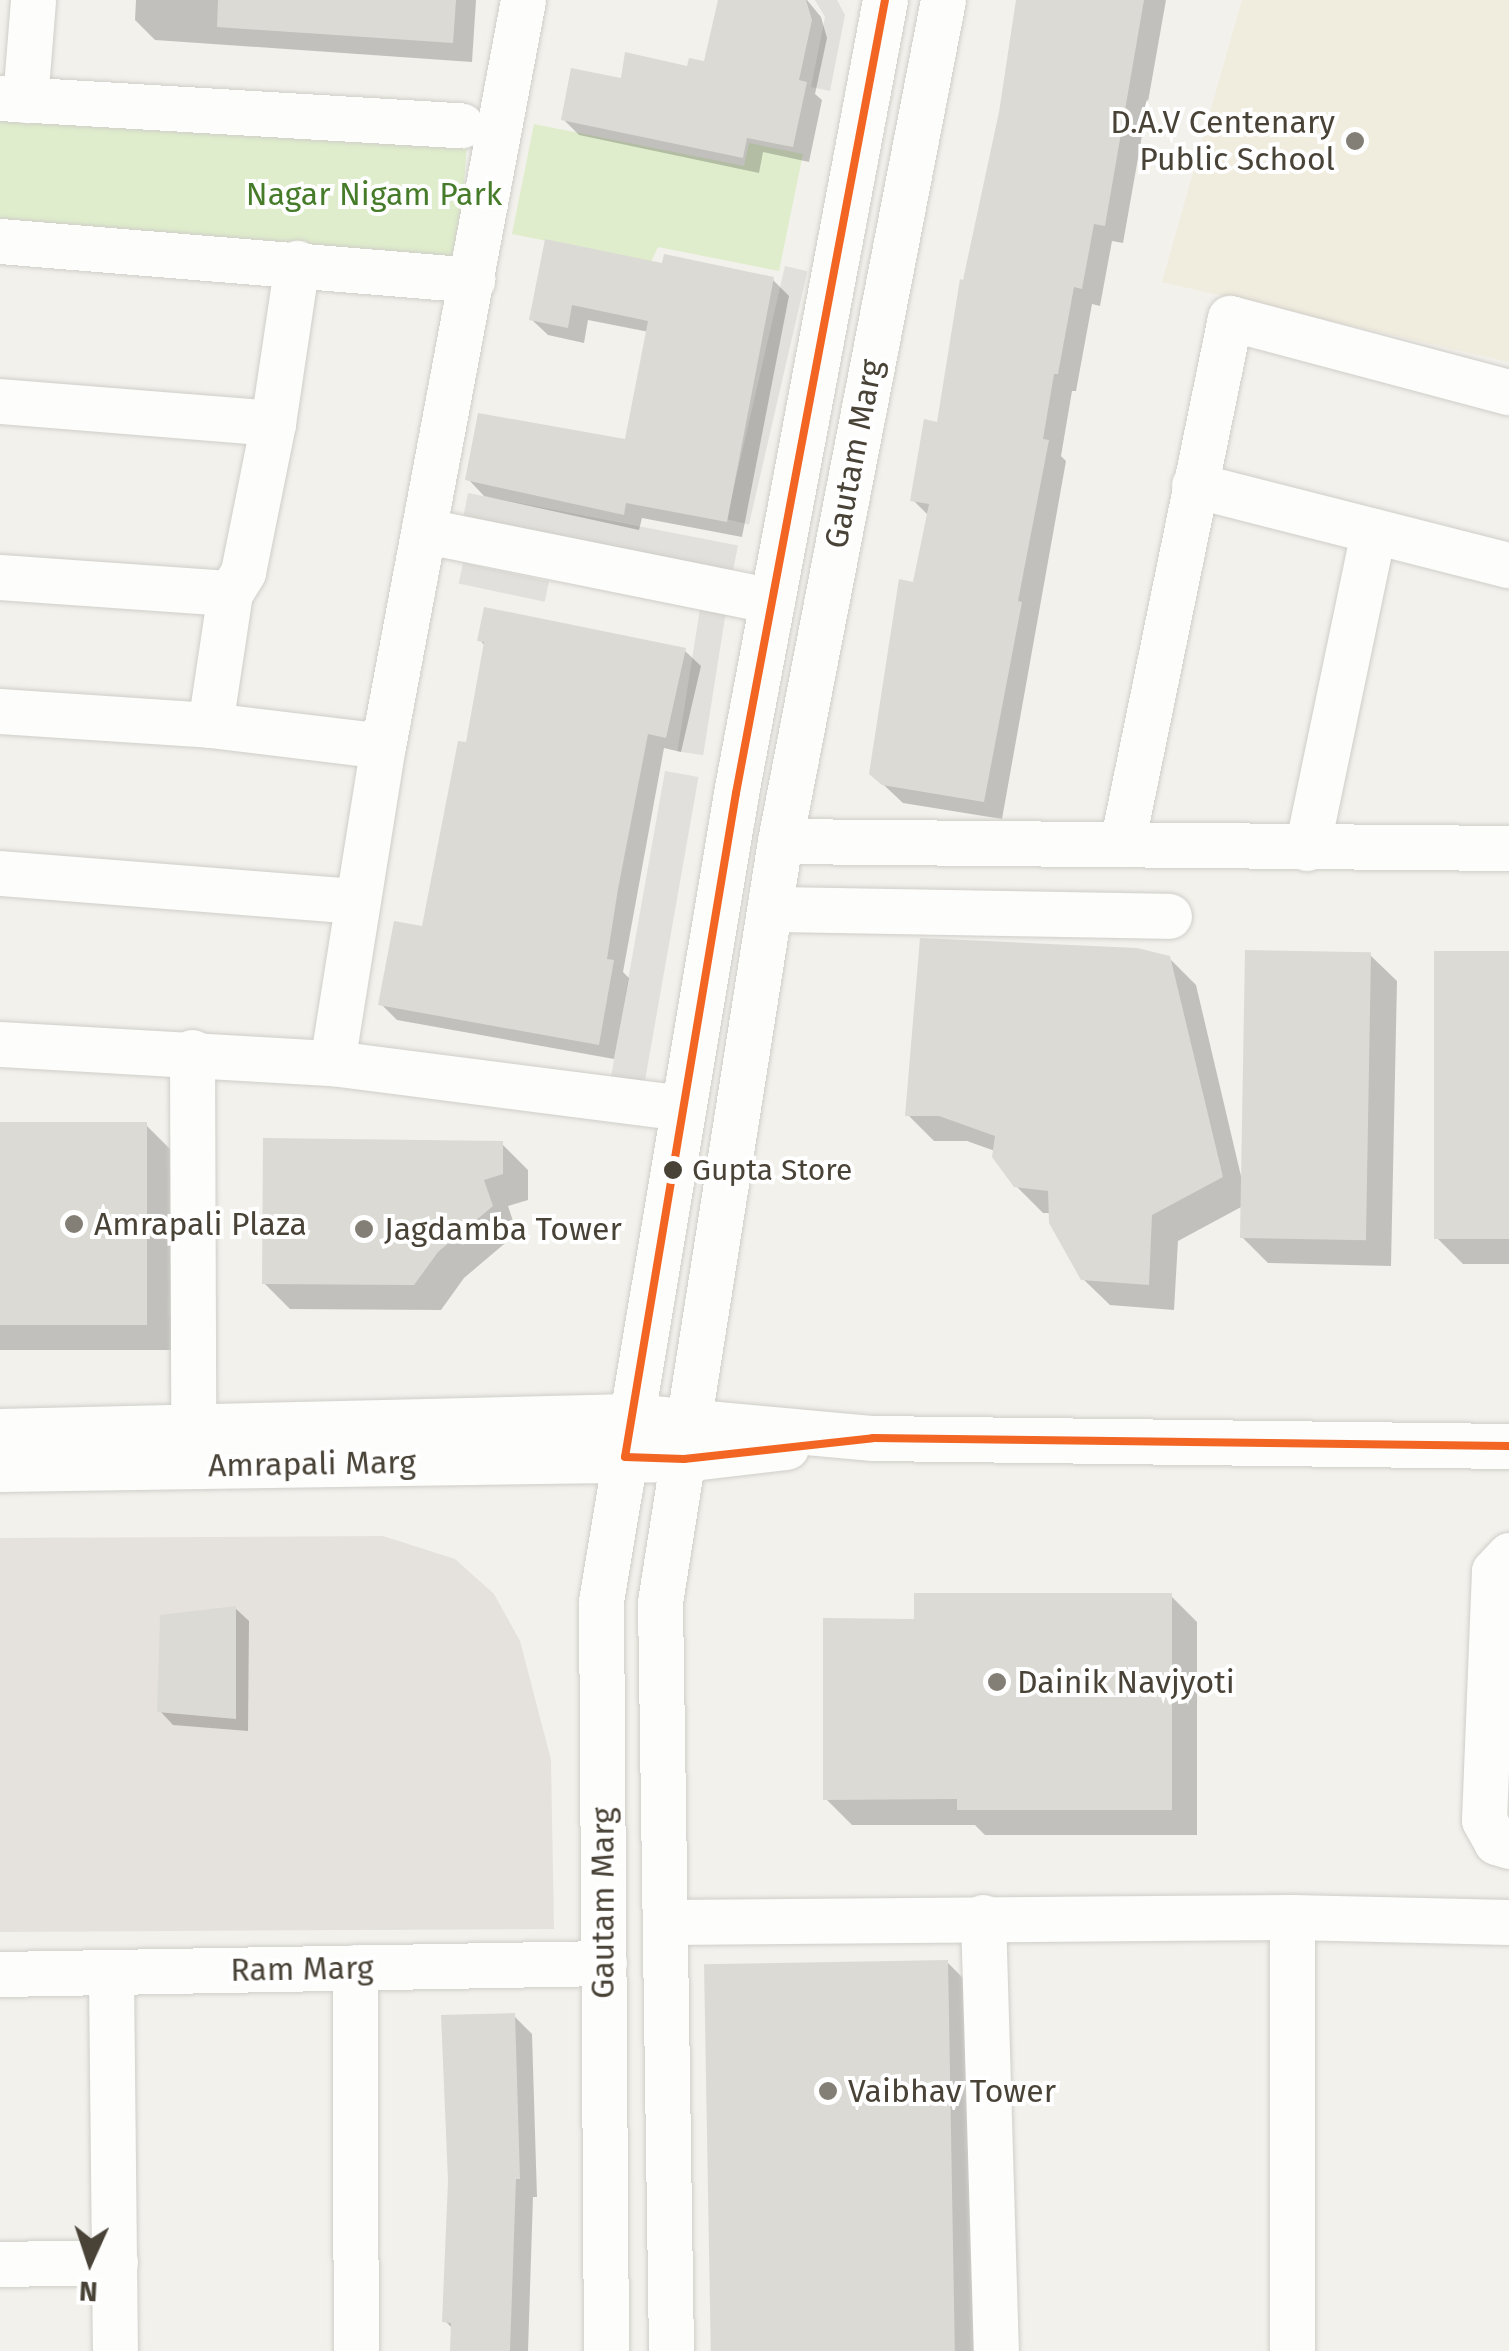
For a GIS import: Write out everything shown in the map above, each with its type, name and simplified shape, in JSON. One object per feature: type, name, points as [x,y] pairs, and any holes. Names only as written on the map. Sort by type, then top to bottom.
[{"type":"street","points":[[33,0],[13,99],[461,126]]},
{"type":"street","points":[[332,1063],[384,746],[524,0]]},
{"type":"street","name":"Gautam Marg","points":[[606,2351],[601,1601],[772,602],[885,0]]},
{"type":"street","name":"Gautam Marg","points":[[671,2351],[688,2171],[666,1922],[660,1602],[780,841],[943,0]]},
{"type":"street","points":[[0,241],[297,262],[472,280]]},
{"type":"street","points":[[210,725],[230,592],[243,572],[273,423],[297,262]]},
{"type":"street","points":[[1122,844],[1230,318],[1509,392]]},
{"type":"street","points":[[0,401],[273,423]]},
{"type":"street","points":[[1194,485],[1509,565]]},
{"type":"street","points":[[426,531],[772,602]]},
{"type":"street","points":[[1307,848],[1374,531]]},
{"type":"street","points":[[0,577],[230,592]]},
{"type":"street","points":[[0,711],[210,725],[384,746]]},
{"type":"street","points":[[780,841],[1509,848]]},
{"type":"street","points":[[0,873],[357,901]]},
{"type":"street","points":[[771,910],[1169,916]]},
{"type":"street","points":[[0,1044],[332,1063],[683,1108]]},
{"type":"street","points":[[192,1052],[193,1425]]},
{"type":"street","name":"Amrapali Marg","points":[[0,1431],[364,1424],[628,1436]]},
{"type":"street","points":[[628,1436],[1509,1446]]},
{"type":"street","name":"Amrapali Marg","points":[[0,1470],[628,1436]]},
{"type":"street","points":[[1509,1555],[1494,1571],[1484,1820],[1496,1842],[1509,1846]]},
{"type":"street","points":[[983,1917],[996,2351]]},
{"type":"street","points":[[666,1922],[983,1917],[1509,1922]]},
{"type":"street","points":[[1292,1917],[1292,2351]]},
{"type":"street","name":"Ram Marg","points":[[0,1974],[604,1962]]},
{"type":"street","points":[[355,1967],[356,2351]]},
{"type":"street","points":[[111,1974],[115,2351]]},
{"type":"street","points":[[0,2264],[115,2262]]},
{"type":"shaded area","points":[[815,0],[837,0],[845,15],[830,91],[811,87],[825,17]]},
{"type":"shaded area","name":"D.A.V Centenary Public School","points":[[1242,0],[1509,0],[1509,362],[1162,282]]},
{"type":"shaded area","points":[[785,266],[807,271],[749,525],[727,519]]},
{"type":"shaded area","points":[[468,493],[738,545],[733,570],[463,518]]},
{"type":"shaded area","points":[[463,563],[549,581],[545,602],[459,584]]},
{"type":"shaded area","points":[[700,609],[726,613],[703,755],[677,751]]},
{"type":"shaded area","points":[[665,771],[698,777],[643,1089],[610,1083]]},
{"type":"shaded area","points":[[383,1536],[455,1559],[494,1594],[520,1641],[551,1760],[554,1929],[0,1932],[0,1538]]},
{"type":"green space","name":"Nagar Nigam Park","points":[[0,112],[467,145],[459,260],[0,228]]},
{"type":"green space","points":[[534,124],[744,166],[749,143],[803,154],[779,271],[658,247],[651,262],[512,234]]},
{"type":"building","points":[[218,0],[456,0],[453,43],[217,27]]},
{"type":"building","points":[[718,0],[806,0],[812,20],[799,80],[807,82],[793,147],[747,138],[743,158],[561,120],[571,68],[621,78],[625,52],[687,66],[689,58],[704,61]]},
{"type":"building","points":[[1016,0],[1144,0],[1105,226],[1094,224],[1082,289],[1074,287],[1058,374],[1054,374],[1043,439],[1049,440],[984,802],[882,785],[869,774],[899,579],[913,582],[929,504],[910,501],[924,419],[937,422],[960,279],[963,280],[999,112]]},
{"type":"building","points":[[545,239],[662,263],[664,254],[774,277],[727,522],[626,503],[624,515],[465,480],[478,413],[625,439],[648,321],[572,305],[568,328],[529,320]]},
{"type":"building","points":[[484,607],[686,648],[666,738],[648,734],[618,889],[607,959],[614,960],[599,1045],[378,1005],[394,921],[422,926],[458,741],[466,742],[484,642],[477,641]]},
{"type":"building","points":[[920,938],[1137,948],[1170,956],[1223,1177],[1152,1215],[1149,1285],[1081,1280],[1049,1223],[1048,1191],[1014,1187],[992,1157],[995,1136],[939,1116],[905,1116]]},
{"type":"building","points":[[1245,950],[1371,952],[1366,1240],[1240,1238]]},
{"type":"building","points":[[1434,951],[1509,951],[1509,1239],[1434,1239]]},
{"type":"building","name":"Amrapali Plaza","points":[[0,1122],[147,1122],[147,1325],[0,1325]]},
{"type":"building","name":"Jagdamba Tower","points":[[263,1138],[503,1141],[503,1174],[484,1180],[493,1206],[438,1252],[414,1285],[262,1284]]},
{"type":"building","name":"Dainik Navjyoti","points":[[914,1593],[1172,1593],[1172,1810],[957,1810],[957,1799],[823,1800],[823,1618],[914,1619]]},
{"type":"building","points":[[236,1606],[236,1719],[157,1712],[160,1615]]},
{"type":"building","name":"Vaibhav Tower","points":[[948,1960],[955,2351],[711,2351],[704,1964]]},
{"type":"building","points":[[515,2013],[520,2179],[516,2179],[510,2351],[450,2351],[451,2323],[442,2322],[448,2181],[441,2015]]},
{"type":"transit line","points":[[885,0],[736,793],[625,1457],[684,1459],[873,1438],[1509,1446]]},
{"type":"place","name":"D.A.V Centenary Public School","points":[[1355,141]]},
{"type":"place","name":"Gupta Store","points":[[673,1170]]},
{"type":"place","name":"Amrapali Plaza","points":[[74,1224]]},
{"type":"place","name":"Jagdamba Tower","points":[[364,1229]]},
{"type":"place","name":"Dainik Navjyoti","points":[[997,1682]]},
{"type":"place","name":"Vaibhav Tower","points":[[828,2091]]}]
